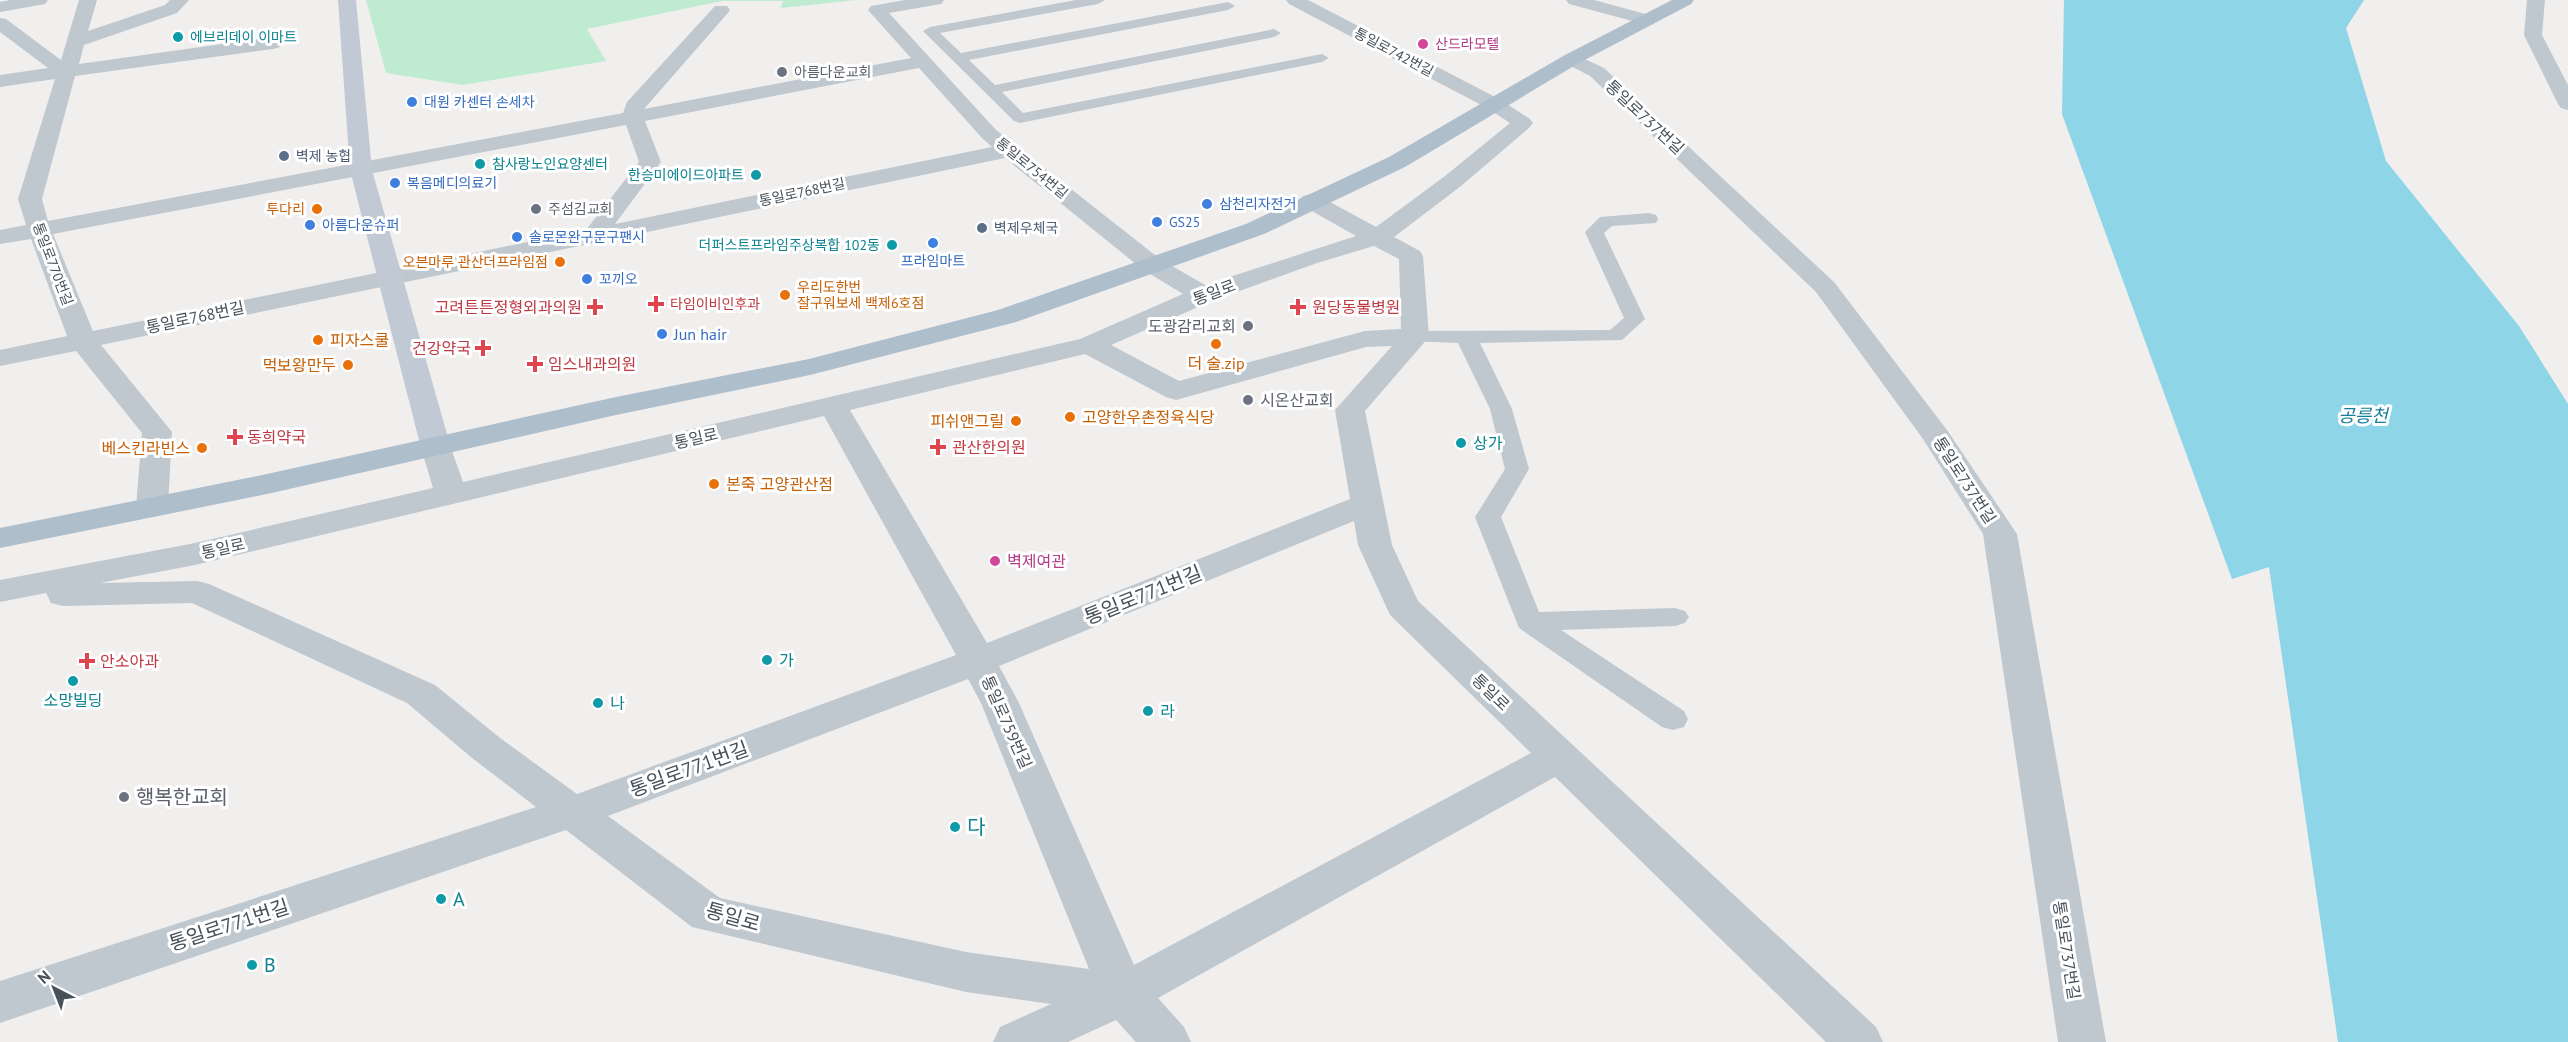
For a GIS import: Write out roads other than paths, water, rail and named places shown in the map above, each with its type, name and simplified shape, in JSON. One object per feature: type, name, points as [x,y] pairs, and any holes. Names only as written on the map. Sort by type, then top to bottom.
[{"type":"main road","points":[[0,538],[436,448],[616,406],[810,367],[1007,316],[1255,229],[1397,162],[1572,59],[1685,0]]},
{"type":"street","points":[[0,7],[39,0]]},
{"type":"street","name":"통일로770번길","points":[[88,0],[65,72],[30,199],[39,229],[83,341],[157,432],[152,507]]},
{"type":"street","points":[[74,42],[171,9],[180,0]]},
{"type":"street","points":[[347,0],[361,170],[436,448],[451,495]]},
{"type":"street","name":"통일로754번길","points":[[935,0],[877,10],[976,120],[1010,150],[1151,264],[1203,295]]},
{"type":"street","name":"통일로742번길","points":[[1295,0],[1494,104]]},
{"type":"street","points":[[1575,0],[1647,20]]},
{"type":"street","points":[[2536,0],[2532,35],[2568,104]]},
{"type":"street","points":[[595,234],[650,162],[633,117],[634,106],[721,10]]},
{"type":"street","points":[[0,23],[65,72]]},
{"type":"street","points":[[0,81],[273,43]]},
{"type":"street","name":"통일로737번길","points":[[1572,59],[1597,72],[1825,287],[1936,436],[2000,534],[2082,1042]]},
{"type":"street","points":[[0,237],[922,62]]},
{"type":"street","name":"통일로","points":[[0,591],[195,554],[1089,345],[1203,295],[1308,258],[1378,237],[1453,181],[1523,123],[1494,104]]},
{"type":"street","name":"통일로768번길","points":[[0,358],[1010,150]]},
{"type":"street","points":[[1089,345],[1176,391],[1365,339],[1415,337],[1411,256],[1311,201]]},
{"type":"street","name":"통일로","points":[[1415,337],[1350,410],[1375,545],[1403,607],[1859,1042]]},
{"type":"street","name":"통일로759번길","points":[[833,406],[978,661],[1000,704],[1123,994],[1167,1042]]},
{"type":"street","name":"통일로771번길","points":[[0,1002],[605,801],[978,661],[1367,504]]},
{"type":"street","name":"통일로","points":[[0,597],[197,592],[421,694],[486,748],[708,914],[966,972],[1123,994]]},
{"type":"street","points":[[1017,1042],[1123,994],[1558,757]]},
{"type":"lane","points":[[1098,0],[930,31],[1020,118],[1322,58]]},
{"type":"lane","points":[[958,58],[1228,6]]},
{"type":"lane","points":[[992,90],[1274,33]]},
{"type":"lane","points":[[976,120],[1015,112]]},
{"type":"lane","points":[[1415,337],[1615,336],[1635,319],[1594,232],[1607,221],[1649,219]]},
{"type":"lane","points":[[1465,335],[1501,410],[1517,469],[1488,517],[1528,622],[1673,719]]},
{"type":"lane","points":[[1528,622],[1675,617]]},
{"type":"water","name":"공릉천","points":[[2064,0],[2364,0],[2346,28],[2386,161],[2519,326],[2568,404],[2568,1042],[2338,1042],[2269,567],[2232,579],[2062,114]]},
{"type":"place","name":"에브리데이 이마트","points":[[178,37]]},
{"type":"place","name":"산드라모텔","points":[[1423,44]]},
{"type":"place","name":"아름다운교회","points":[[782,72]]},
{"type":"place","name":"대원 카센터 손세차","points":[[412,102]]},
{"type":"place","name":"벽제 농협","points":[[284,156]]},
{"type":"place","name":"참사랑노인요양센터","points":[[480,164]]},
{"type":"place","name":"한승미에이드아파트","points":[[756,175]]},
{"type":"place","name":"복음메디의료기","points":[[395,183]]},
{"type":"place","name":"삼천리자전거","points":[[1207,204]]},
{"type":"place","name":"투다리","points":[[317,209]]},
{"type":"place","name":"주섬김교회","points":[[536,209]]},
{"type":"place","name":"GS25","points":[[1157,222]]},
{"type":"place","name":"아름다운슈퍼","points":[[310,225]]},
{"type":"place","name":"벽제우체국","points":[[982,228]]},
{"type":"place","name":"솔로몬완구문구팬시","points":[[517,237]]},
{"type":"place","name":"프라임마트","points":[[933,243]]},
{"type":"place","name":"더퍼스트프라임주상복합 102동","points":[[892,245]]},
{"type":"place","name":"오븐마루 관산더프라임점","points":[[560,262]]},
{"type":"place","name":"꼬끼오","points":[[587,279]]},
{"type":"place","name":"우리도한번 잘구워보세 백제6호점","points":[[785,295]]},
{"type":"place","name":"타임이비인후과","points":[[656,304]]},
{"type":"place","name":"고려튼튼정형외과의원","points":[[595,307]]},
{"type":"place","name":"원당동물병원","points":[[1298,307]]},
{"type":"place","name":"도광감리교회","points":[[1248,326]]},
{"type":"place","name":"Jun hair","points":[[662,334]]},
{"type":"place","name":"피자스쿨","points":[[318,340]]},
{"type":"place","name":"더 술.zip","points":[[1216,344]]},
{"type":"place","name":"건강약국","points":[[483,348]]},
{"type":"place","name":"임스내과의원","points":[[535,364]]},
{"type":"place","name":"먹보왕만두","points":[[348,365]]},
{"type":"place","name":"시온산교회","points":[[1248,400]]},
{"type":"place","name":"고양한우촌정육식당","points":[[1070,417]]},
{"type":"place","name":"피쉬앤그릴","points":[[1016,421]]},
{"type":"place","name":"동희약국","points":[[235,437]]},
{"type":"place","name":"상가","points":[[1461,443]]},
{"type":"place","name":"관산한의원","points":[[938,447]]},
{"type":"place","name":"베스킨라빈스","points":[[202,448]]},
{"type":"place","name":"본죽 고양관산점","points":[[714,484]]},
{"type":"place","name":"벽제여관","points":[[995,561]]},
{"type":"place","name":"가","points":[[767,660]]},
{"type":"place","name":"안소아과","points":[[87,661]]},
{"type":"place","name":"소망빌딩","points":[[73,681]]},
{"type":"place","name":"나","points":[[598,703]]},
{"type":"place","name":"라","points":[[1148,711]]},
{"type":"place","name":"행복한교회","points":[[124,797]]},
{"type":"place","name":"다","points":[[955,827]]},
{"type":"place","name":"A","points":[[441,899]]},
{"type":"place","name":"B","points":[[252,965]]}]
